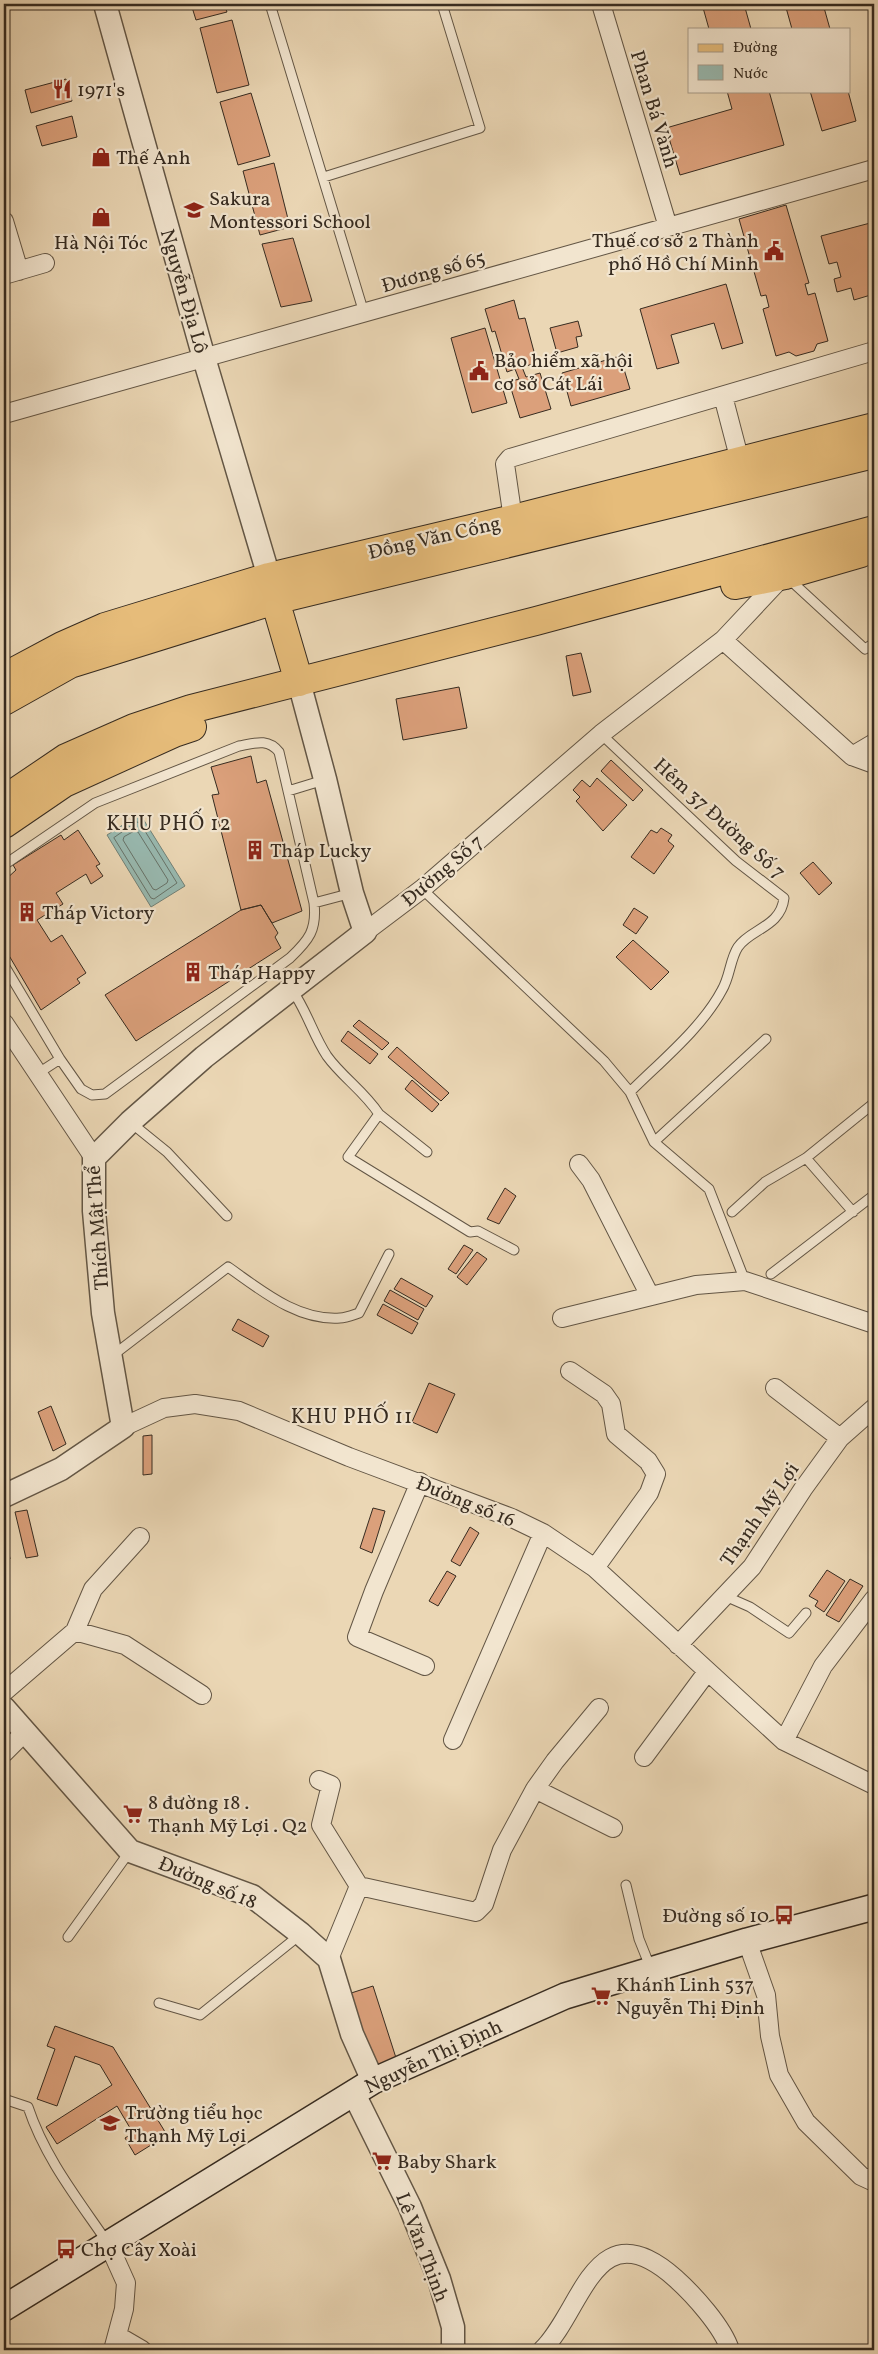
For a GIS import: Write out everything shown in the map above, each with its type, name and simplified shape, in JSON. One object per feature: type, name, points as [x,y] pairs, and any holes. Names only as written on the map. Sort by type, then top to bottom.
[{"type":"main road","name":"Đồng Văn Cống","points":[[744,473],[874,426]]},
{"type":"main road","name":"Đồng Văn Cống","points":[[4,677],[62,646],[105,627],[515,530],[744,473],[874,454]]},
{"type":"main road","points":[[783,565],[874,530]]},
{"type":"main road","points":[[4,800],[66,758],[134,728],[191,709],[536,621],[783,565],[874,549]]},
{"type":"main road","name":"Đồng Văn Cống","points":[[4,701],[70,664],[272,588]]},
{"type":"main road","points":[[272,588],[298,682]]},
{"type":"main road","points":[[4,824],[64,783],[174,733],[266,703],[298,682]]},
{"type":"main road","name":"Nguyễn Thị Định","points":[[4,2308],[363,2087],[565,1996],[747,1941],[874,1907]]},
{"type":"street","name":"Nguyễn Địa Lô","points":[[105,4],[204,358],[272,588]]},
{"type":"street","name":"Phan Bá Vành","points":[[601,4],[668,227]]},
{"type":"street","name":"Đương số 65","points":[[4,414],[874,169]]},
{"type":"street","points":[[4,221],[11,273],[45,263]]},
{"type":"street","points":[[515,530],[505,464],[510,458],[874,351]]},
{"type":"street","points":[[722,396],[744,473]]},
{"type":"street","name":"Đường Số 7","points":[[94,1158],[130,1122],[204,1057],[422,889],[601,734],[723,640],[783,565]]},
{"type":"street","points":[[723,640],[852,756],[874,764]]},
{"type":"street","points":[[298,682],[325,779],[352,893],[365,932]]},
{"type":"street","points":[[852,756],[874,743]]},
{"type":"street","name":"Thích Mật Thể","points":[[4,1023],[94,1158],[94,1211],[104,1313],[122,1427]]},
{"type":"street","points":[[579,1164],[591,1180],[650,1296]]},
{"type":"street","points":[[562,1318],[696,1285],[745,1281],[874,1324]]},
{"type":"street","points":[[570,1371],[604,1394],[611,1404],[616,1434],[648,1461],[656,1474],[649,1493],[595,1568]]},
{"type":"street","points":[[775,1388],[840,1438]]},
{"type":"street","name":"Đường số 16","points":[[4,1496],[61,1469],[122,1427],[164,1408],[195,1404],[239,1411],[350,1457],[512,1518],[544,1533],[595,1568],[784,1741],[874,1785]]},
{"type":"street","name":"Thạnh Mỹ Lợi","points":[[678,1645],[752,1567],[803,1489],[840,1438],[874,1408]]},
{"type":"street","points":[[420,1482],[374,1591],[357,1637],[425,1666]]},
{"type":"street","points":[[453,1740],[544,1533]]},
{"type":"street","points":[[4,1692],[75,1630],[93,1588],[140,1538]]},
{"type":"street","points":[[784,1741],[823,1666],[874,1599]]},
{"type":"street","points":[[75,1630],[125,1645],[202,1695]]},
{"type":"street","points":[[644,1757],[707,1672]]},
{"type":"street","name":"Đường số 18","points":[[4,1708],[130,1851],[252,1896],[301,1934],[329,1959]]},
{"type":"street","points":[[319,1780],[331,1786],[321,1825],[359,1886],[476,1912],[484,1904],[502,1850],[535,1789],[598,1708]]},
{"type":"street","points":[[4,1753],[25,1732]]},
{"type":"street","points":[[535,1789],[612,1828]]},
{"type":"street","points":[[359,1886],[329,1959],[352,2034],[363,2087]]},
{"type":"street","points":[[747,1941],[766,1995],[770,2036],[779,2074],[806,2122],[861,2176],[874,2182]]},
{"type":"street","name":"Lê Văn Thịnh","points":[[363,2087],[439,2278],[453,2327],[453,2350]]},
{"type":"street","points":[[108,2243],[126,2283],[124,2309],[115,2343],[142,2350]]},
{"type":"street","points":[[542,2350],[595,2270],[613,2258],[632,2253],[660,2264],[684,2285],[706,2310],[730,2350]]},
{"type":"lane","points":[[270,4],[364,313]]},
{"type":"lane","points":[[324,177],[480,128],[442,4]]},
{"type":"lane","points":[[783,565],[865,649],[874,643]]},
{"type":"lane","name":"Hẻm 37 Đường Số 7","points":[[601,734],[736,861],[784,898],[783,908],[768,924],[738,946],[723,990],[704,1018],[630,1092]]},
{"type":"lane","points":[[4,865],[95,803],[240,746],[259,742],[275,747],[279,752],[316,918],[305,944],[290,958],[105,1094],[92,1096],[81,1089],[60,1059],[4,965]]},
{"type":"lane","points":[[288,791],[325,779]]},
{"type":"lane","points":[[422,889],[604,1061],[630,1092],[654,1142],[709,1189],[745,1281]]},
{"type":"lane","points":[[314,903],[352,893]]},
{"type":"lane","points":[[292,990],[304,1007],[326,1054],[344,1076],[364,1094],[379,1114],[427,1152]]},
{"type":"lane","points":[[654,1142],[766,1040]]},
{"type":"lane","points":[[37,1074],[60,1059]]},
{"type":"lane","points":[[732,1212],[765,1182],[806,1158],[874,1103]]},
{"type":"lane","points":[[379,1114],[348,1157],[470,1232],[478,1231],[514,1250]]},
{"type":"lane","points":[[130,1122],[167,1152],[226,1216]]},
{"type":"lane","points":[[806,1158],[853,1212]]},
{"type":"lane","points":[[771,1274],[874,1194]]},
{"type":"lane","points":[[112,1357],[228,1267],[282,1305],[315,1315],[340,1318],[359,1313],[389,1254]]},
{"type":"lane","points":[[725,1596],[750,1607],[789,1633],[806,1613]]},
{"type":"lane","points":[[68,1937],[130,1851]]},
{"type":"lane","points":[[626,1886],[639,1939],[651,1970]]},
{"type":"lane","points":[[160,2003],[200,2015],[301,1934]]},
{"type":"lane","points":[[4,2099],[28,2107],[37,2135],[54,2166],[108,2243]]},
{"type":"water","points":[[140,814],[185,886],[151,907],[107,835]]},
{"type":"building","points":[[191,4],[224,4],[227,12],[196,20]]},
{"type":"building","points":[[702,4],[744,4],[751,28],[709,28]]},
{"type":"building","points":[[785,4],[823,4],[830,28],[792,28]]},
{"type":"building","points":[[232,20],[249,85],[217,93],[200,28]]},
{"type":"building","points":[[66,79],[72,101],[31,113],[25,90]]},
{"type":"building","points":[[727,92],[769,92],[784,145],[680,175],[666,128],[732,109]]},
{"type":"building","points":[[810,92],[848,92],[856,121],[822,131]]},
{"type":"building","points":[[251,93],[270,156],[238,165],[220,102]]},
{"type":"building","points":[[72,116],[77,137],[42,146],[36,126]]},
{"type":"building","points":[[274,163],[290,227],[260,235],[243,171]]},
{"type":"building","name":"Thuế cơ sở 2 Thành phố Hồ Chí Minh","points":[[786,205],[809,283],[805,284],[808,295],[815,293],[828,341],[817,344],[814,351],[796,356],[789,352],[776,356],[763,309],[769,307],[766,295],[761,296],[739,219]]},
{"type":"building","points":[[874,222],[874,294],[854,300],[851,288],[837,292],[834,279],[841,277],[837,262],[829,264],[821,236]]},
{"type":"building","points":[[293,238],[312,301],[281,307],[262,244]]},
{"type":"building","points":[[726,284],[743,343],[722,349],[714,323],[671,335],[679,363],[657,369],[640,309]]},
{"type":"building","points":[[514,300],[519,319],[525,318],[537,363],[522,367],[526,377],[540,373],[551,409],[520,418],[509,382],[519,379],[515,369],[507,372],[495,331],[492,332],[485,309]]},
{"type":"building","points":[[578,321],[582,336],[576,337],[578,347],[557,353],[550,328]]},
{"type":"building","name":"Bảo hiểm xã hội cơ sở Cát Lái","points":[[485,328],[507,403],[472,413],[451,338]]},
{"type":"building","points":[[620,356],[630,389],[571,406],[562,373]]},
{"type":"building","points":[[581,653],[591,692],[573,696],[566,656]]},
{"type":"building","points":[[459,687],[467,728],[403,740],[396,699]]},
{"type":"building","name":"Tháp Lucky","points":[[251,756],[257,783],[266,780],[302,911],[272,923],[261,905],[241,910],[212,795],[219,794],[211,767]]},
{"type":"building","points":[[611,760],[643,790],[633,801],[601,771]]},
{"type":"building","points":[[597,778],[627,805],[603,831],[576,801],[580,797],[573,790],[582,780],[590,787]]},
{"type":"building","points":[[661,828],[672,835],[668,841],[674,846],[654,874],[631,857],[651,830],[657,833]]},
{"type":"building","name":"Tháp Victory","points":[[78,830],[100,864],[96,866],[103,876],[91,884],[86,874],[56,893],[63,904],[37,920],[51,942],[62,935],[86,973],[77,979],[80,983],[41,1010],[4,947],[4,881],[16,870],[13,865],[61,835],[64,840]]},
{"type":"building","points":[[813,862],[832,883],[819,895],[800,873]]},
{"type":"building","name":"Tháp Happy","points":[[261,905],[278,933],[275,937],[281,948],[136,1041],[105,995],[241,910]]},
{"type":"building","points":[[634,908],[648,917],[636,934],[623,925]]},
{"type":"building","points":[[633,940],[669,972],[651,990],[616,957]]},
{"type":"building","points":[[359,1020],[389,1043],[382,1050],[353,1026]]},
{"type":"building","points":[[348,1031],[378,1054],[370,1064],[341,1041]]},
{"type":"building","points":[[397,1047],[449,1093],[441,1101],[388,1057]]},
{"type":"building","points":[[412,1080],[439,1104],[432,1112],[405,1089]]},
{"type":"building","points":[[505,1188],[516,1196],[499,1224],[487,1219]]},
{"type":"building","points":[[464,1245],[473,1250],[456,1274],[448,1269]]},
{"type":"building","points":[[477,1252],[487,1259],[467,1285],[457,1277]]},
{"type":"building","points":[[401,1278],[433,1296],[426,1307],[394,1289]]},
{"type":"building","points":[[390,1290],[424,1309],[418,1320],[384,1301]]},
{"type":"building","points":[[383,1304],[418,1323],[412,1334],[377,1315]]},
{"type":"building","points":[[238,1319],[269,1336],[263,1347],[232,1330]]},
{"type":"building","points":[[429,1383],[455,1394],[437,1433],[412,1422]]},
{"type":"building","points":[[51,1406],[66,1444],[53,1451],[38,1412]]},
{"type":"building","points":[[152,1435],[152,1474],[143,1475],[143,1436]]},
{"type":"building","points":[[373,1508],[385,1511],[372,1553],[360,1548]]},
{"type":"building","points":[[27,1510],[38,1556],[26,1558],[15,1512]]},
{"type":"building","points":[[4,1525],[10,1559],[4,1561]]},
{"type":"building","points":[[470,1527],[479,1533],[460,1566],[451,1561]]},
{"type":"building","points":[[827,1570],[845,1581],[824,1612],[815,1606],[818,1601],[809,1596]]},
{"type":"building","points":[[447,1571],[456,1576],[438,1606],[429,1601]]},
{"type":"building","points":[[850,1579],[863,1586],[839,1622],[826,1615]]},
{"type":"building","points":[[373,1986],[397,2061],[373,2072],[345,1995]]},
{"type":"building","points":[[55,2026],[113,2047],[167,2135],[135,2155],[125,2138],[133,2133],[117,2106],[57,2144],[46,2127],[112,2085],[100,2065],[75,2056],[57,2106],[37,2099],[55,2049],[47,2046]]},
{"type":"place","name":"1971's","points":[[62,89]]},
{"type":"place","name":"Thế Anh","points":[[101,157]]},
{"type":"place","name":"Sakura Montessori School","points":[[194,210]]},
{"type":"place","name":"Hà Nội Tóc","points":[[101,217]]},
{"type":"place","name":"Thuế cơ sở 2 Thành phố Hồ Chí Minh","points":[[774,251]]},
{"type":"place","name":"Bảo hiểm xã hội cơ sở Cát Lái","points":[[479,371]]},
{"type":"place","name":"Tháp Lucky","points":[[255,850]]},
{"type":"place","name":"Tháp Victory","points":[[27,912]]},
{"type":"place","name":"Tháp Happy","points":[[193,972]]},
{"type":"place","name":"8 đường 18 . Thạnh Mỹ Lợi . Q2","points":[[133,1814]]},
{"type":"place","name":"Đường số 10","points":[[784,1915]]},
{"type":"place","name":"Khánh Linh 537 Nguyễn Thị Định","points":[[601,1996]]},
{"type":"place","name":"Trường tiểu học Thạnh Mỹ Lợi","points":[[110,2123]]},
{"type":"place","name":"Baby Shark","points":[[382,2161]]},
{"type":"place","name":"Chợ Cây Xoài","points":[[66,2249]]},
{"type":"district","name":"KHU PHỐ 12","points":[[169,823]]},
{"type":"district","name":"KHU PHỐ 11","points":[[352,1416]]}]
